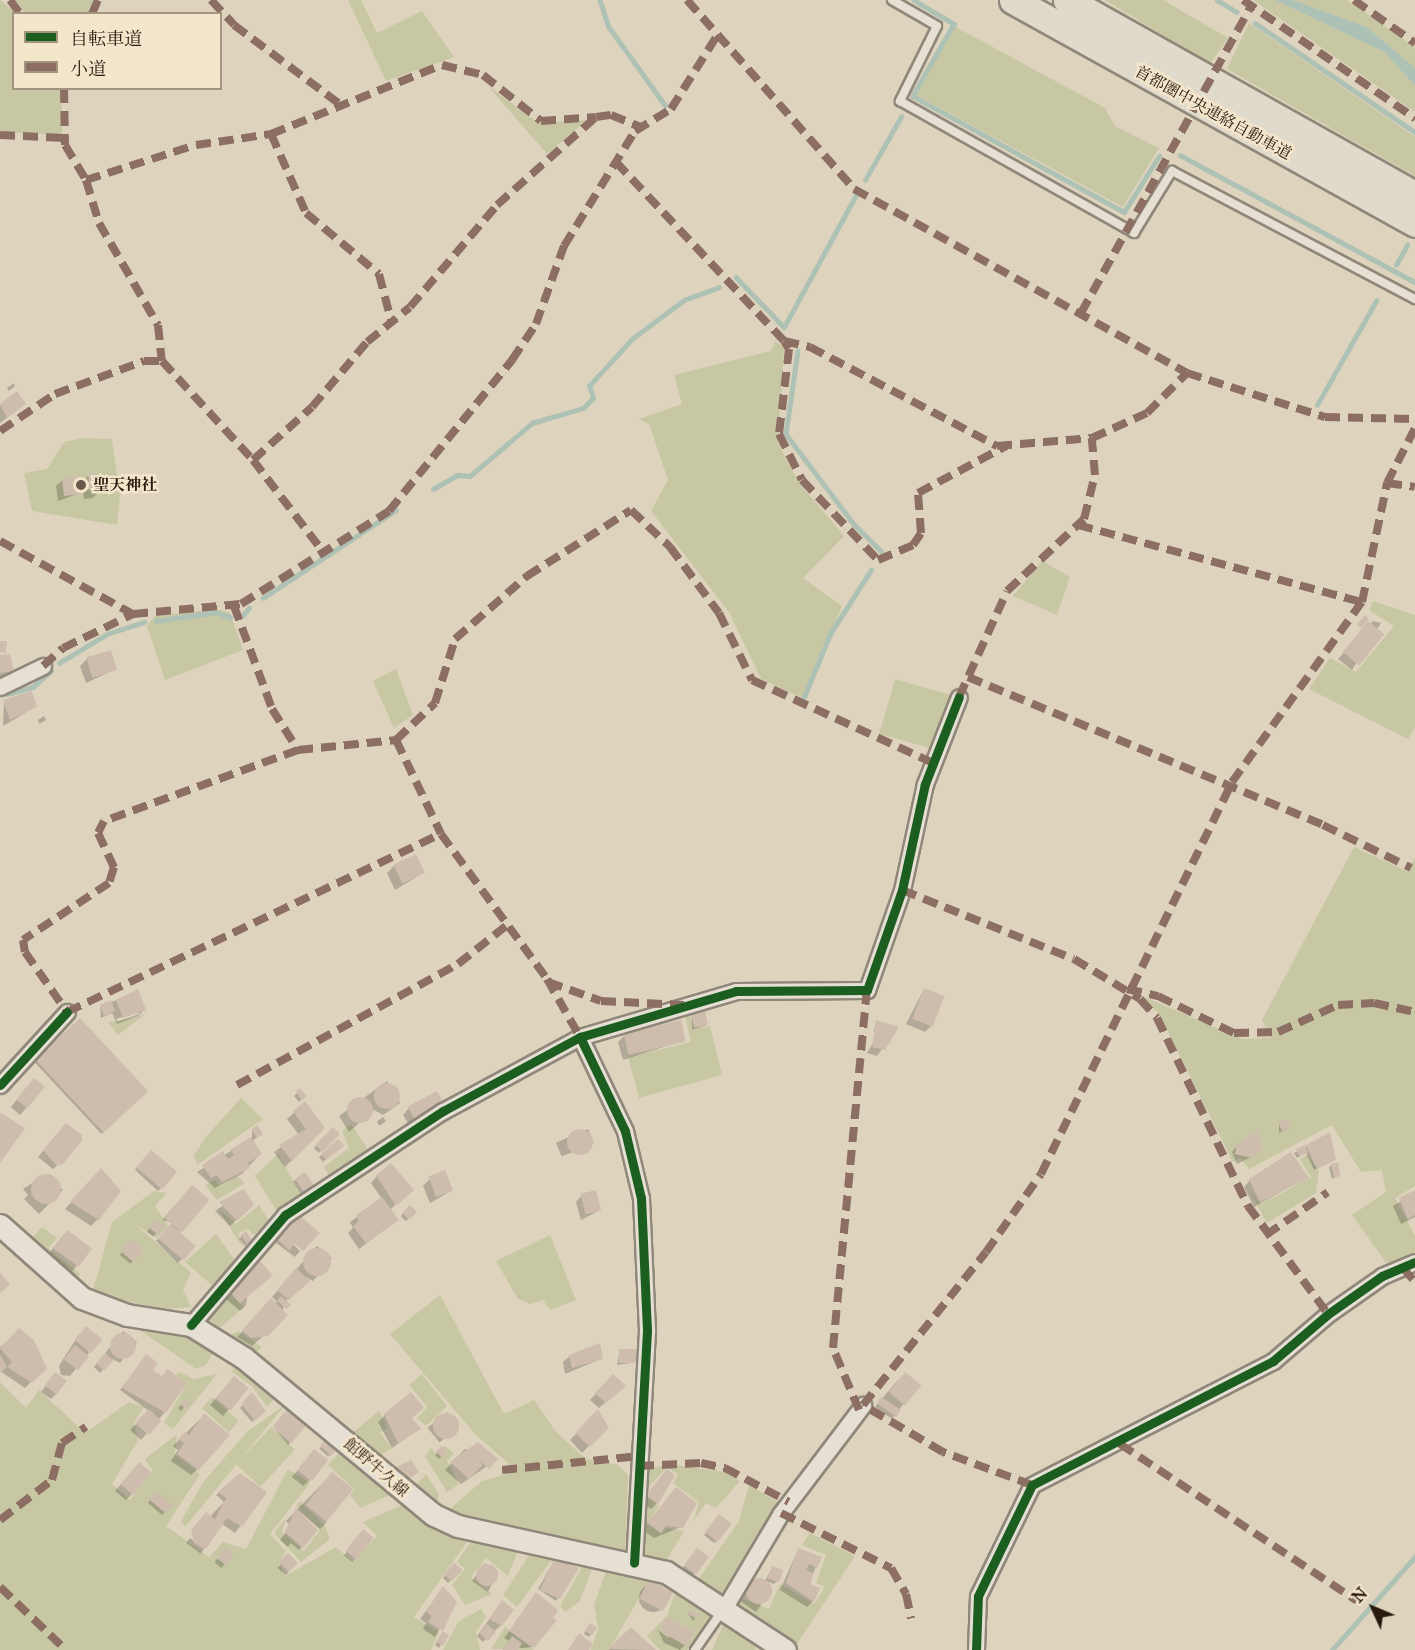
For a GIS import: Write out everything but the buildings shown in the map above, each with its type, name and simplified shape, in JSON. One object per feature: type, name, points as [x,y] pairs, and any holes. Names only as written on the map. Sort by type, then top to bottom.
[{"type":"highway","name":"首都圏中央連絡自動車道","points":[[1013,0],[1415,223]]},
{"type":"highway","name":"首都圏中央連絡自動車道","points":[[1067,0],[1415,195]]},
{"type":"main road","name":"館野牛久線","points":[[0,1225],[82,1298],[127,1315],[191,1324],[244,1358],[434,1515],[458,1526],[634,1563],[666,1572],[725,1607],[785,1650]]},
{"type":"street","points":[[0,687],[43,666]]},
{"type":"street","points":[[191,1324],[285,1215],[443,1111],[580,1037],[736,992],[867,990],[902,890],[925,784],[959,697]]},
{"type":"street","points":[[0,1085],[67,1012]]},
{"type":"street","points":[[580,1037],[625,1131],[641,1198],[647,1331],[634,1563]]},
{"type":"street","points":[[976,1650],[978,1596],[1032,1485],[1273,1361],[1328,1314],[1382,1276],[1415,1262]]},
{"type":"street","points":[[725,1607],[781,1513],[863,1405]]},
{"type":"lane","points":[[892,0],[938,26],[900,100],[1134,233],[1172,171],[1415,298]]},
{"type":"lane","points":[[695,1650],[725,1607]]},
{"type":"green space","points":[[0,0],[15,12],[12,12],[12,90],[61,90],[62,135],[0,132]]},
{"type":"green space","points":[[15,0],[95,0],[89,12],[24,12]]},
{"type":"green space","points":[[348,0],[361,0],[377,33],[422,11],[454,57],[386,81]]},
{"type":"green space","points":[[1105,0],[1163,0],[1228,38],[1210,64]]},
{"type":"green space","points":[[1253,0],[1275,0],[1384,52],[1415,86],[1415,112]]},
{"type":"green space","points":[[1293,0],[1347,0],[1415,47],[1415,68],[1367,27]]},
{"type":"green space","points":[[1249,23],[1415,137],[1415,176],[1227,69]]},
{"type":"green space","points":[[954,26],[1105,108],[1115,126],[1159,148],[1123,207],[916,95]]},
{"type":"green space","points":[[488,86],[538,123],[587,120],[547,154]]},
{"type":"green space","points":[[775,341],[784,347],[778,443],[799,483],[844,536],[803,578],[842,606],[803,698],[761,679],[729,612],[651,511],[668,480],[649,424],[639,419],[682,404],[674,375],[771,351]]},
{"type":"green space","points":[[83,438],[112,439],[120,495],[117,525],[32,511],[24,473],[47,469],[64,442]]},
{"type":"green space","points":[[1042,561],[1070,577],[1057,615],[1013,596]]},
{"type":"green space","points":[[1373,601],[1415,615],[1415,727],[1408,739],[1309,689],[1330,658],[1356,672],[1394,626],[1369,610]]},
{"type":"green space","points":[[217,609],[230,613],[243,650],[165,680],[147,626],[155,616]]},
{"type":"green space","points":[[396,669],[413,715],[394,728],[373,681]]},
{"type":"green space","points":[[895,679],[953,696],[937,750],[879,734]]},
{"type":"green space","points":[[1354,847],[1407,871],[1415,858],[1415,1186],[1395,1198],[1415,1236],[1415,1252],[1387,1264],[1352,1215],[1386,1192],[1382,1170],[1361,1172],[1332,1125],[1249,1169],[1240,1158],[1233,1162],[1159,1014],[1140,995],[1242,1039],[1271,1038],[1262,1020]]},
{"type":"green space","points":[[148,1012],[118,1035],[108,1022],[135,1018]]},
{"type":"green space","points":[[691,1015],[694,1029],[710,1026],[722,1075],[639,1098],[628,1057],[691,1042],[685,1016]]},
{"type":"green space","points":[[241,1098],[263,1119],[197,1165],[194,1156],[204,1139]]},
{"type":"green space","points":[[351,1124],[369,1151],[330,1178],[324,1167],[349,1148],[342,1131]]},
{"type":"green space","points":[[278,1154],[301,1194],[278,1213],[255,1176]]},
{"type":"green space","points":[[1308,1155],[1319,1171],[1316,1193],[1267,1223],[1248,1188],[1261,1204],[1311,1177],[1300,1159]]},
{"type":"green space","points":[[237,1176],[245,1183],[217,1200],[205,1185],[216,1180],[220,1186]]},
{"type":"green space","points":[[154,1191],[167,1193],[155,1206],[168,1226],[157,1238],[136,1225],[191,1273],[183,1290],[191,1307],[163,1309],[92,1294],[112,1222]]},
{"type":"green space","points":[[259,1205],[269,1221],[254,1235],[248,1229],[238,1233],[243,1248],[217,1207],[236,1224]]},
{"type":"green space","points":[[42,1227],[57,1238],[48,1248],[80,1274],[75,1282],[30,1241]]},
{"type":"green space","points":[[216,1234],[236,1262],[214,1287],[185,1262]]},
{"type":"green space","points":[[550,1235],[576,1300],[550,1310],[543,1300],[530,1304],[518,1299],[496,1261]]},
{"type":"green space","points":[[226,1290],[244,1307],[219,1329],[205,1315]]},
{"type":"green space","points":[[440,1295],[504,1414],[534,1400],[556,1432],[586,1459],[618,1465],[628,1475],[625,1551],[478,1522],[450,1509],[482,1481],[517,1471],[475,1434],[390,1334]]},
{"type":"green space","points":[[141,1323],[168,1329],[214,1351],[206,1365],[196,1369],[140,1330]]},
{"type":"green space","points":[[238,1331],[262,1347],[254,1355],[231,1335]]},
{"type":"green space","points":[[236,1367],[277,1396],[267,1407],[253,1387],[231,1371]]},
{"type":"green space","points":[[180,1372],[193,1379],[217,1374],[173,1429],[164,1423],[187,1383],[176,1375]]},
{"type":"green space","points":[[422,1374],[447,1406],[426,1426],[417,1418],[427,1407],[409,1385]]},
{"type":"green space","points":[[0,1382],[26,1408],[39,1390],[85,1433],[129,1402],[144,1407],[134,1422],[138,1440],[112,1484],[130,1500],[153,1471],[145,1459],[177,1434],[175,1454],[200,1474],[166,1526],[209,1557],[223,1542],[246,1549],[288,1469],[310,1483],[270,1534],[286,1551],[279,1563],[285,1576],[336,1547],[353,1562],[377,1536],[363,1522],[402,1505],[442,1531],[469,1539],[414,1617],[439,1632],[431,1650],[0,1650]]},
{"type":"green space","points":[[212,1397],[239,1421],[229,1432],[202,1408]]},
{"type":"green space","points":[[286,1404],[185,1527],[181,1521],[204,1481],[247,1432]]},
{"type":"green space","points":[[379,1411],[388,1427],[380,1433],[392,1448],[377,1458],[350,1435]]},
{"type":"green space","points":[[271,1427],[295,1450],[260,1487],[236,1464]]},
{"type":"green space","points":[[445,1446],[454,1453],[447,1461],[459,1484],[447,1492],[425,1456],[431,1448],[436,1454]]},
{"type":"green space","points":[[341,1451],[390,1495],[360,1508],[350,1495],[354,1489],[328,1465]]},
{"type":"green space","points":[[675,1465],[724,1472],[740,1481],[716,1508],[706,1503],[693,1522],[699,1502],[673,1483],[678,1474],[667,1468],[643,1492],[645,1468]]},
{"type":"green space","points":[[426,1474],[439,1494],[436,1506],[412,1490]]},
{"type":"green space","points":[[749,1485],[781,1504],[724,1597],[698,1580],[739,1521]]},
{"type":"green space","points":[[644,1495],[659,1506],[647,1524],[661,1534],[666,1528],[684,1531],[666,1561],[637,1552]]},
{"type":"green space","points":[[300,1501],[325,1526],[330,1539],[301,1562],[274,1533],[286,1518],[282,1532],[304,1551],[320,1530],[296,1506]]},
{"type":"green space","points":[[810,1533],[855,1556],[795,1647],[733,1607],[739,1597],[769,1609],[780,1584],[814,1604],[825,1587],[816,1583],[826,1555],[802,1545]]},
{"type":"green space","points":[[472,1540],[519,1548],[508,1576],[486,1558],[471,1577],[492,1594],[465,1605],[452,1585],[465,1569],[457,1562]]},
{"type":"green space","points":[[532,1551],[553,1558],[517,1607],[503,1595]]},
{"type":"green space","points":[[560,1555],[594,1564],[580,1601],[565,1612],[560,1606],[582,1567]]},
{"type":"green space","points":[[607,1568],[655,1576],[716,1613],[687,1650],[660,1650],[647,1636],[667,1616],[675,1594],[650,1579],[609,1650],[591,1650],[598,1628],[594,1605]]},
{"type":"green space","points":[[481,1609],[486,1617],[476,1632],[480,1650],[443,1650],[458,1622]]},
{"type":"green space","points":[[725,1621],[750,1636],[756,1650],[712,1650]]},
{"type":"green space","points":[[505,1627],[534,1650],[491,1649]]},
{"type":"shaded area","points":[[1275,0],[1293,0],[1367,27],[1415,68],[1415,86],[1384,52]]},
{"type":"waterway","points":[[600,0],[609,27],[665,105]]},
{"type":"waterway","points":[[914,0],[954,24],[913,96],[1124,212],[1159,156]]},
{"type":"waterway","points":[[1217,0],[1237,12]]},
{"type":"waterway","points":[[1255,23],[1415,132]]},
{"type":"waterway","points":[[865,180],[901,117]]},
{"type":"waterway","points":[[1180,155],[1415,282]]},
{"type":"waterway","points":[[736,277],[784,327],[856,195]]},
{"type":"waterway","points":[[1396,265],[1407,245]]},
{"type":"waterway","points":[[433,489],[457,475],[470,476],[532,423],[583,408],[593,398],[589,386],[633,338],[684,300],[719,287]]},
{"type":"waterway","points":[[1317,405],[1376,301]]},
{"type":"waterway","points":[[798,351],[786,434],[853,523],[881,551]]},
{"type":"waterway","points":[[263,598],[396,510]]},
{"type":"waterway","points":[[802,702],[830,634],[871,570]]},
{"type":"waterway","points":[[243,615],[249,608]]},
{"type":"waterway","points":[[156,621],[216,612],[230,617]]},
{"type":"waterway","points":[[59,663],[107,634],[144,622]]},
{"type":"waterway","points":[[7,694],[33,687],[51,671]]},
{"type":"waterway","points":[[1332,1650],[1415,1557]]},
{"type":"marked path","points":[[10,0],[19,12]]},
{"type":"marked path","points":[[93,12],[98,0]]},
{"type":"marked path","points":[[211,0],[234,25],[341,105]]},
{"type":"marked path","points":[[687,0],[854,189],[1187,373],[1325,417],[1415,419]]},
{"type":"marked path","points":[[1243,0],[1415,118]]},
{"type":"marked path","points":[[1354,0],[1415,43]]},
{"type":"marked path","points":[[1081,313],[1252,5]]},
{"type":"marked path","points":[[43,666],[63,648],[133,614],[241,604],[389,511],[512,360],[536,324],[564,246],[635,131],[671,109],[718,34]]},
{"type":"marked path","points":[[86,180],[196,145],[271,134],[442,65],[483,75],[541,121],[596,117]]},
{"type":"marked path","points":[[64,90],[65,145],[86,180],[99,223],[158,325],[162,361],[253,460],[324,553]]},
{"type":"marked path","points":[[253,460],[312,407],[367,342],[410,307],[497,205],[596,117],[611,115],[641,127]]},
{"type":"marked path","points":[[271,134],[306,213],[379,274],[391,320]]},
{"type":"marked path","points":[[0,135],[65,138]]},
{"type":"marked path","points":[[616,162],[784,341],[810,347],[997,446],[1092,438]]},
{"type":"marked path","points":[[784,341],[789,349],[779,434],[802,480],[878,560],[913,545],[921,533],[918,493],[1006,446]]},
{"type":"marked path","points":[[0,431],[55,394],[144,361],[162,361]]},
{"type":"marked path","points":[[959,697],[1007,591],[1084,519],[1095,475],[1092,438],[1147,413],[1187,373]]},
{"type":"marked path","points":[[1032,1485],[943,1452],[863,1405],[986,1252],[1041,1174],[1232,782],[1362,602],[1387,483],[1415,428]]},
{"type":"marked path","points":[[1387,483],[1415,487]]},
{"type":"marked path","points":[[396,740],[435,703],[455,639],[527,576],[631,510],[670,547],[719,613],[752,680],[933,763]]},
{"type":"marked path","points":[[1078,525],[1362,602]]},
{"type":"marked path","points":[[0,541],[133,614]]},
{"type":"marked path","points":[[234,606],[272,709],[298,750],[396,740],[441,834],[547,979],[580,1037]]},
{"type":"marked path","points":[[968,677],[1323,825],[1411,868]]},
{"type":"marked path","points":[[298,750],[104,821],[98,833],[114,867],[109,883],[23,940],[25,952],[67,1012],[441,834]]},
{"type":"marked path","points":[[902,890],[1074,959],[1140,999],[1157,1018],[1248,1206],[1328,1314]]},
{"type":"marked path","points":[[237,1085],[458,964],[507,925]]},
{"type":"marked path","points":[[548,982],[601,1001],[684,1005]]},
{"type":"marked path","points":[[1127,989],[1158,996],[1234,1033],[1278,1032],[1338,1005],[1374,1003],[1415,1012]]},
{"type":"marked path","points":[[859,1410],[833,1348],[867,990]]},
{"type":"marked path","points":[[1266,1235],[1328,1192]]},
{"type":"marked path","points":[[1403,1268],[1415,1282]]},
{"type":"marked path","points":[[0,1520],[52,1480],[62,1443],[86,1427]]},
{"type":"marked path","points":[[1120,1444],[1357,1601]]},
{"type":"marked path","points":[[502,1470],[639,1456]]},
{"type":"marked path","points":[[639,1466],[701,1463],[725,1468],[789,1502]]},
{"type":"marked path","points":[[781,1513],[891,1568],[906,1594],[911,1618]]},
{"type":"marked path","points":[[0,1587],[66,1650]]},
{"type":"cycle path","points":[[191,1325],[285,1215],[443,1111],[580,1037],[736,991],[867,990],[902,890],[925,784],[959,697]]},
{"type":"cycle path","points":[[0,1085],[67,1012]]},
{"type":"cycle path","points":[[580,1037],[625,1131],[641,1198],[647,1331],[634,1563]]},
{"type":"cycle path","points":[[976,1650],[978,1596],[1032,1485],[1273,1361],[1328,1314],[1382,1276],[1415,1262]]},
{"type":"place","name":"聖天神社","points":[[81,485]]}]
